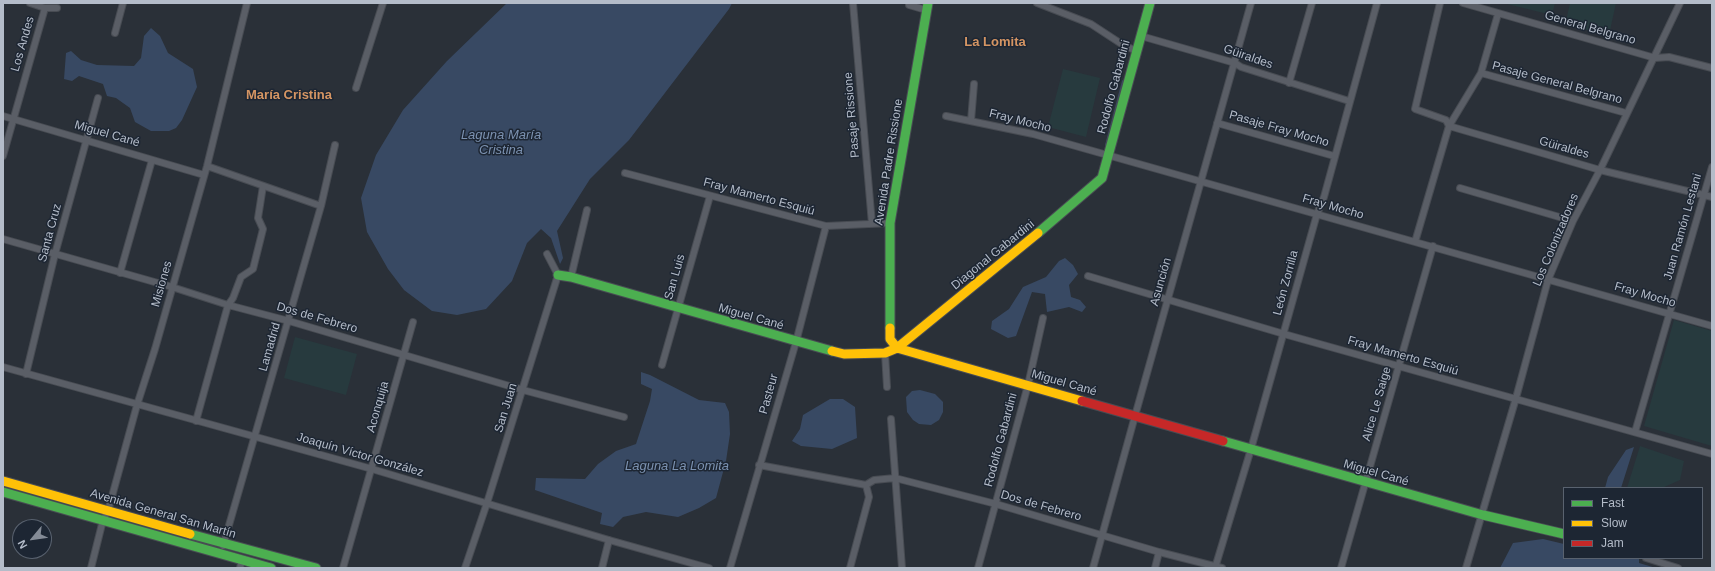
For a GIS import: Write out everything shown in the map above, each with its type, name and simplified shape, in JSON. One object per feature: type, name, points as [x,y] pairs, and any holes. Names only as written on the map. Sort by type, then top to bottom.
[{"type":"street","points":[[30,3],[45,8],[56,8]]},
{"type":"street","points":[[115,33],[123,3]]},
{"type":"street","name":"Misiones","points":[[91,568],[103,520],[108,511],[137,405],[155,348],[207,166],[247,3]]},
{"type":"street","points":[[356,88],[383,3]]},
{"type":"street","name":"Pasaje Rissione","points":[[853,3],[872,224]]},
{"type":"street","points":[[909,3],[909,5],[927,7]]},
{"type":"street","points":[[1037,3],[1091,24],[1120,43],[1136,51]]},
{"type":"street","name":"Rodolfo Gabardini","points":[[1102,178],[1150,3]]},
{"type":"street","name":"Asunción","points":[[1093,568],[1134,416],[1251,3]]},
{"type":"street","points":[[1289,83],[1312,3]]},
{"type":"street","name":"León Zorrilla","points":[[1218,568],[1317,214],[1324,197],[1377,3]]},
{"type":"street","name":"Güiraldes","points":[[1440,3],[1415,109],[1446,120],[1449,126],[1600,170],[1712,197]]},
{"type":"street","name":"General Belgrano","points":[[1463,3],[1655,58],[1669,56],[1712,68]]},
{"type":"street","name":"Los Colonizadores","points":[[1466,568],[1483,514],[1548,280],[1573,221],[1600,170],[1626,113],[1655,58],[1680,3]]},
{"type":"street","name":"Avenida Padre Rissione","points":[[897,348],[890,339],[890,223],[927,7]]},
{"type":"street","name":"Los Andes","points":[[3,156],[45,8]]},
{"type":"street","points":[[1415,242],[1449,126],[1481,73],[1498,14]]},
{"type":"street","name":"Güiraldes","points":[[1141,36],[1234,63],[1241,67],[1289,83],[1349,101]]},
{"type":"street","name":"Pasaje General Belgrano","points":[[1481,73],[1626,113]]},
{"type":"street","points":[[971,121],[974,84]]},
{"type":"street","name":"Santa Cruz","points":[[26,374],[55,254],[98,98]]},
{"type":"street","name":"Miguel Cané","points":[[3,116],[204,175]]},
{"type":"street","name":"Fray Mocho","points":[[946,116],[1033,134],[1712,326]]},
{"type":"street","name":"Pasaje Fray Mocho","points":[[1217,123],[1334,156]]},
{"type":"street","name":"Lamadrid","points":[[221,554],[321,206],[335,144]]},
{"type":"street","points":[[120,273],[152,160]]},
{"type":"street","points":[[207,166],[321,206]]},
{"type":"street","name":"Juan Ramón Lestani","points":[[1634,432],[1670,314],[1712,167]]},
{"type":"street","name":"Fray Mamerto Esquiú","points":[[625,173],[826,226],[890,223]]},
{"type":"street","name":"Diagonal Gabardini","points":[[897,348],[1029,241],[1102,178]]},
{"type":"street","points":[[196,421],[228,306],[233,298],[241,277],[253,269],[263,228],[258,218],[263,186]]},
{"type":"street","points":[[1460,188],[1573,221]]},
{"type":"street","name":"San Luis","points":[[662,365],[710,196]]},
{"type":"street","points":[[571,277],[587,210]]},
{"type":"street","name":"Pasteur","points":[[730,568],[796,342],[826,226]]},
{"type":"street","name":"Dos de Febrero","points":[[3,239],[172,287],[228,306],[289,321],[523,390],[624,417]]},
{"type":"street","name":"Alice Le Saige","points":[[1341,568],[1432,246]]},
{"type":"street","points":[[547,254],[558,275]]},
{"type":"street","name":"Miguel Cané","points":[[558,275],[571,277],[796,342],[844,354],[885,353],[897,348],[1365,482],[1563,534]]},
{"type":"street","name":"San Juan","points":[[465,568],[523,390],[558,275]]},
{"type":"street","name":"Fray Mamerto Esquiú","points":[[1088,276],[1284,334],[1712,454]]},
{"type":"street","name":"Rodolfo Gabardini","points":[[978,568],[1028,385],[1043,318]]},
{"type":"street","name":"Aconquija","points":[[343,568],[405,356],[413,322]]},
{"type":"street","points":[[885,353],[887,387]]},
{"type":"street","name":"Joaquín Víctor González","points":[[3,367],[255,438],[372,469],[608,540],[709,568]]},
{"type":"street","points":[[891,419],[902,568]]},
{"type":"street","name":"Dos de Febrero","points":[[759,465],[866,485],[874,480],[895,478],[996,504],[1218,568]]},
{"type":"street","name":"Avenida General San Martín","points":[[3,481],[224,544],[316,568]]},
{"type":"street","points":[[850,568],[868,497],[866,485]]},
{"type":"street","name":"Avenida General San Martín","points":[[3,492],[221,554],[241,564],[271,568]]},
{"type":"street","points":[[602,568],[608,540]]},
{"type":"street","points":[[1155,568],[1160,552]]},
{"type":"street","points":[[1649,559],[1678,568]]},
{"type":"green space","points":[[1503,3],[1555,3],[1552,15]]},
{"type":"green space","points":[[1570,3],[1616,3],[1609,35],[1565,25]]},
{"type":"green space","points":[[1063,69],[1100,78],[1086,137],[1048,127]]},
{"type":"green space","points":[[1674,320],[1712,331],[1712,446],[1644,426]]},
{"type":"green space","points":[[295,337],[357,354],[346,395],[284,378]]},
{"type":"green space","points":[[1640,446],[1684,461],[1680,480],[1664,487],[1627,487]]},
{"type":"water","name":"Laguna María Cristina","points":[[507,3],[732,3],[729,9],[629,140],[590,179],[557,231],[563,258],[560,264],[551,238],[541,229],[527,243],[512,281],[486,309],[457,315],[432,311],[404,290],[388,269],[367,232],[361,198],[376,155],[403,110],[447,61]]},
{"type":"water","points":[[151,28],[160,36],[168,53],[193,69],[197,87],[182,120],[176,128],[169,131],[151,131],[135,122],[130,108],[116,98],[107,96],[103,84],[79,76],[72,81],[64,79],[66,53],[71,51],[81,60],[97,65],[134,66],[141,58],[144,36]]},
{"type":"water","points":[[1065,258],[1073,265],[1078,274],[1069,285],[1071,297],[1080,300],[1086,307],[1082,312],[1069,307],[1047,312],[1045,294],[1032,292],[1016,336],[1008,338],[991,329],[992,321],[1009,309],[1023,287],[1046,277],[1059,261]]},
{"type":"water","name":"Laguna La Lomita","points":[[641,372],[650,375],[699,400],[725,403],[729,412],[730,434],[726,461],[716,498],[699,508],[678,517],[646,512],[623,517],[613,527],[600,524],[602,513],[535,490],[536,478],[585,479],[598,464],[616,451],[636,444],[650,401],[652,389],[641,384]]},
{"type":"water","points":[[920,390],[935,394],[943,402],[943,412],[939,420],[931,425],[919,424],[913,420],[907,412],[906,397],[912,391]]},
{"type":"water","points":[[830,399],[843,399],[855,407],[857,438],[832,449],[801,446],[792,441],[800,429],[803,415]]},
{"type":"water","points":[[1634,447],[1621,487],[1605,487],[1608,477],[1626,450]]},
{"type":"water","points":[[1543,539],[1563,544],[1563,559],[1639,559],[1639,563],[1656,568],[1500,568],[1513,543]]},
{"type":"waterway","points":[[1106,145],[1123,81]]},
{"type":"traffic: fast","points":[[890,328],[890,223],[928,3]]},
{"type":"traffic: fast","points":[[1038,233],[1102,178],[1150,3]]},
{"type":"traffic: fast","points":[[558,275],[571,277],[832,351]]},
{"type":"traffic: fast","points":[[1223,441],[1483,515],[1563,534]]},
{"type":"traffic: fast","points":[[3,492],[271,568]]},
{"type":"traffic: fast","points":[[190,534],[316,568]]},
{"type":"traffic: slow","points":[[890,328],[890,339],[897,348],[1038,233]]},
{"type":"traffic: slow","points":[[832,351],[844,354],[885,353],[897,348],[1082,401]]},
{"type":"traffic: slow","points":[[3,481],[190,534]]},
{"type":"traffic: jam","points":[[1082,401],[1223,441]]},
{"type":"district","name":"La Lomita","points":[[995,42]]},
{"type":"district","name":"María Cristina","points":[[289,95]]}]
